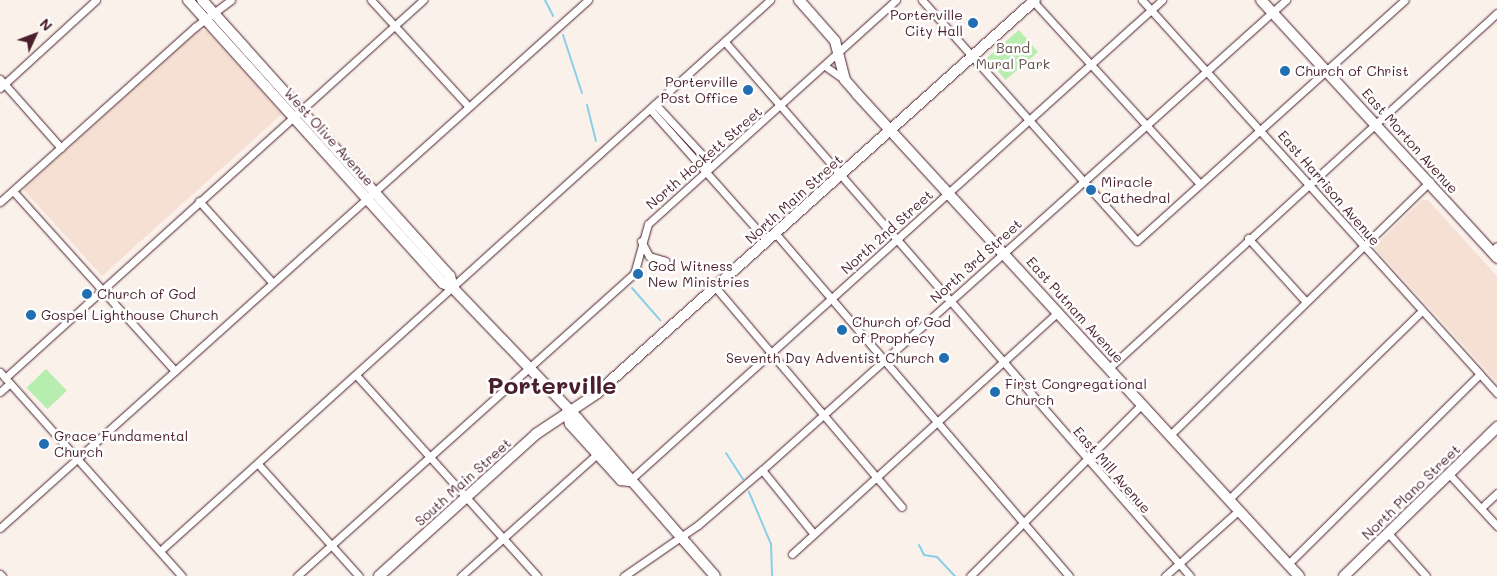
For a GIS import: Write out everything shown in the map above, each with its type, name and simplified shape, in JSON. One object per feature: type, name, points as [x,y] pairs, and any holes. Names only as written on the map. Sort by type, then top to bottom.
[{"type":"main road","name":"West Olive Avenue","points":[[188,0],[209,16],[264,70],[298,114]]},
{"type":"main road","name":"West Olive Avenue","points":[[202,0],[209,16],[238,56],[298,114],[371,195],[450,276],[454,288],[567,412]]},
{"type":"main road","points":[[800,0],[828,32],[839,53],[845,80]]},
{"type":"main road","name":"North Main Street","points":[[567,412],[596,394],[973,57],[1034,0]]},
{"type":"main road","name":"East Morton Avenue","points":[[1260,0],[1376,121],[1495,252]]},
{"type":"main road","points":[[238,56],[264,70]]},
{"type":"main road","name":"East Putnam Avenue","points":[[845,80],[1299,576]]},
{"type":"main road","points":[[567,412],[570,424],[620,480],[629,481]]},
{"type":"main road","points":[[567,412],[627,474],[629,481],[715,576]]},
{"type":"main road","name":"South Main Street","points":[[379,576],[466,498],[567,412]]},
{"type":"main road","name":"North Plano Street","points":[[1344,576],[1497,427]]},
{"type":"street","points":[[61,148],[2,83],[96,0]]},
{"type":"street","points":[[0,202],[209,16],[232,0]]},
{"type":"street","points":[[371,0],[468,106]]},
{"type":"street","points":[[0,392],[5,378],[423,0]]},
{"type":"street","points":[[0,528],[588,0]]},
{"type":"street","points":[[160,551],[260,465],[770,0]]},
{"type":"street","name":"North Hockett Street","points":[[297,576],[634,274],[641,242],[648,224],[896,0]]},
{"type":"street","points":[[922,0],[1031,119],[1137,241],[1406,0]]},
{"type":"street","points":[[1034,0],[1200,184]]},
{"type":"street","name":"East Harrison Avenue","points":[[1142,0],[1309,182],[1364,246],[1497,393]]},
{"type":"street","name":"North 2nd Street","points":[[629,481],[1162,0]]},
{"type":"street","name":"North 3rd Street","points":[[624,576],[680,538],[762,470],[1145,124],[1286,0]]},
{"type":"street","points":[[1109,368],[1309,182],[1497,13]]},
{"type":"street","name":"East Mill Avenue","points":[[725,42],[844,172],[1005,361],[1086,460],[1190,576]]},
{"type":"street","points":[[825,66],[845,80]]},
{"type":"street","points":[[652,106],[767,242]]},
{"type":"street","points":[[1170,435],[1430,181]]},
{"type":"street","points":[[13,191],[175,371]]},
{"type":"street","points":[[200,201],[272,282]]},
{"type":"street","points":[[776,234],[883,362],[1069,576]]},
{"type":"street","points":[[1248,238],[1306,302]]},
{"type":"street","points":[[641,242],[649,256],[665,261]]},
{"type":"street","points":[[716,288],[823,415],[878,476],[902,507]]},
{"type":"street","points":[[1228,500],[1422,311]]},
{"type":"street","points":[[792,554],[1058,312]]},
{"type":"street","points":[[1288,564],[1480,374]]},
{"type":"street","points":[[357,376],[537,576]]},
{"type":"street","points":[[5,378],[182,576]]},
{"type":"street","points":[[970,576],[1142,404]]},
{"type":"street","points":[[461,576],[597,454]]},
{"type":"street","points":[[260,465],[359,576]]},
{"type":"street","points":[[762,470],[813,533]]},
{"type":"street","points":[[1449,474],[1497,526]]},
{"type":"street","points":[[1481,508],[1497,493]]},
{"type":"street","points":[[1165,576],[1238,511]]},
{"type":"street","points":[[1388,533],[1426,576]]},
{"type":"shaded area","points":[[199,30],[207,31],[282,114],[102,276],[23,189]]},
{"type":"shaded area","points":[[1422,200],[1428,200],[1497,276],[1497,382],[1374,247]]},
{"type":"green space","name":"Band Mural Park","points":[[1019,30],[1038,52],[1006,80],[987,58]]},
{"type":"green space","points":[[46,369],[67,391],[47,409],[27,388]]},
{"type":"waterway","points":[[545,0],[553,16]]},
{"type":"waterway","points":[[563,35],[582,93]]},
{"type":"waterway","points":[[587,105],[596,141]]},
{"type":"waterway","points":[[632,288],[660,320]]},
{"type":"waterway","points":[[726,453],[743,479]]},
{"type":"waterway","points":[[749,492],[771,544],[772,576]]},
{"type":"waterway","points":[[919,545],[924,555],[937,557],[955,576]]},
{"type":"place","name":"Porterville City Hall","points":[[973,23]]},
{"type":"place","name":"Church of Christ","points":[[1285,71]]},
{"type":"place","name":"Porterville Post Office","points":[[748,90]]},
{"type":"place","name":"Miracle Cathedral","points":[[1091,190]]},
{"type":"place","name":"God Witness New Ministries","points":[[638,274]]},
{"type":"place","name":"Church of God","points":[[87,294]]},
{"type":"place","name":"Gospel Lighthouse Church","points":[[31,315]]},
{"type":"place","name":"Church of God of Prophecy","points":[[842,330]]},
{"type":"place","name":"Seventh Day Adventist Church","points":[[944,358]]},
{"type":"place","name":"First Congregational Church","points":[[995,392]]},
{"type":"place","name":"Grace Fundamental Church","points":[[44,444]]},
{"type":"district","name":"Porterville","points":[[552,385]]}]
